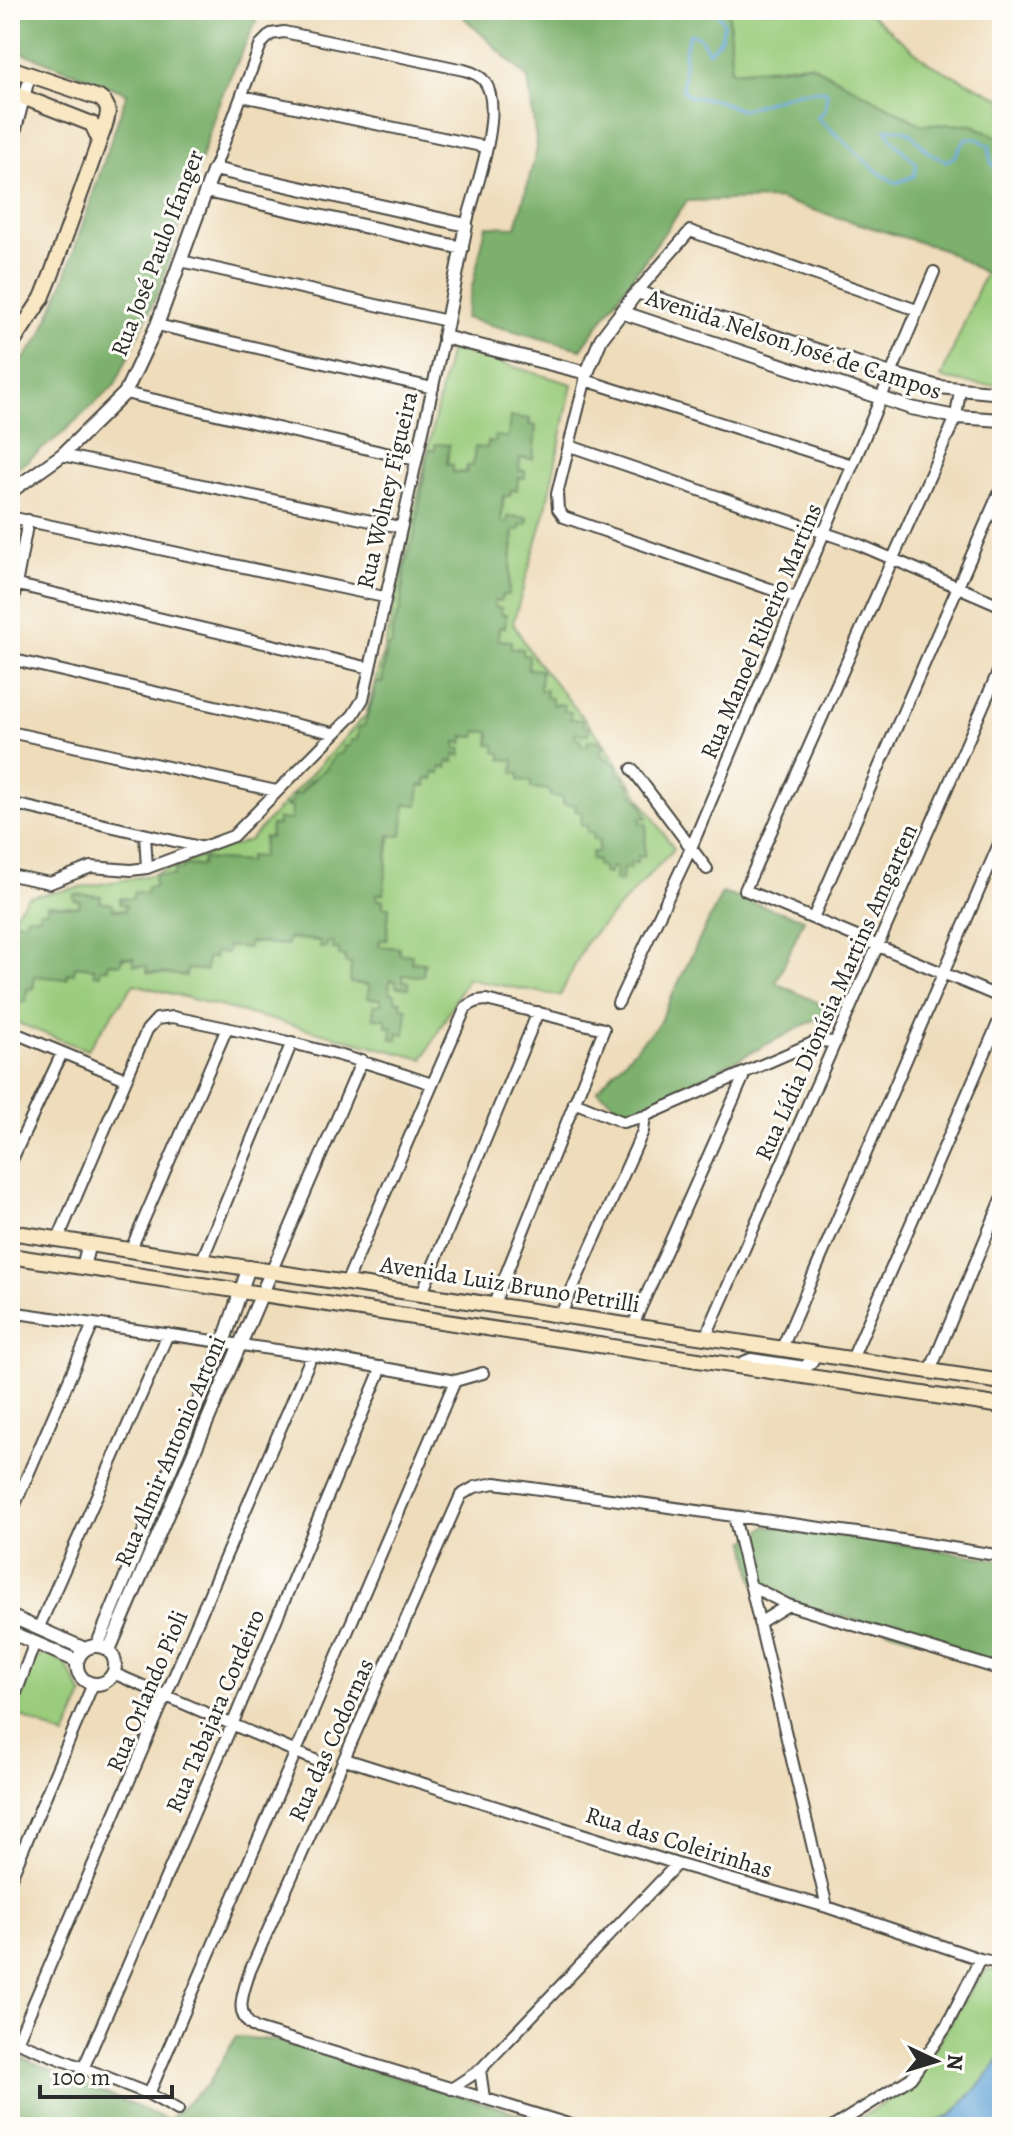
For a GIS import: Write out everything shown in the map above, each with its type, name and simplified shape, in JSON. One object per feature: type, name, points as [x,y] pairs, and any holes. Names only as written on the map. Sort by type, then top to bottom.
[{"type":"main road","points":[[10,68],[106,102],[108,116],[42,298],[10,347]]},
{"type":"main road","points":[[17,95],[92,124],[99,139]]},
{"type":"main road","points":[[74,116],[99,112],[100,105],[90,95]]},
{"type":"main road","name":"Avenida Luiz Bruno Petrilli","points":[[10,1232],[1002,1382]]},
{"type":"main road","name":"Avenida Luiz Bruno Petrilli","points":[[10,1256],[1002,1406]]},
{"type":"street","name":"Rua Wolney Figueira","points":[[147,868],[233,836],[353,715],[363,699],[491,122],[486,84],[464,70],[284,32],[271,34]]},
{"type":"street","name":"Rua José Paulo Ifanger","points":[[10,492],[62,455],[125,393],[157,325],[261,44],[271,34]]},
{"type":"street","points":[[10,152],[17,95],[30,75]]},
{"type":"street","points":[[242,96],[486,147]]},
{"type":"street","points":[[214,169],[466,225]]},
{"type":"street","points":[[206,191],[462,248]]},
{"type":"street","points":[[796,598],[567,519],[557,504],[557,494],[586,376],[601,339],[690,231],[917,310]]},
{"type":"street","points":[[181,261],[447,321]]},
{"type":"street","name":"Rua Manoel Ribeiro Martins","points":[[618,1003],[691,848],[934,272]]},
{"type":"street","name":"Avenida Nelson José de Campos","points":[[637,292],[891,374],[960,390],[1002,393]]},
{"type":"street","name":"Avenida Nelson José de Campos","points":[[621,312],[911,408],[956,417],[1002,420]]},
{"type":"street","points":[[157,325],[433,388]]},
{"type":"street","points":[[444,337],[586,376],[852,465]]},
{"type":"street","points":[[960,390],[956,417],[745,890],[1002,998]]},
{"type":"street","points":[[125,393],[416,460]]},
{"type":"street","points":[[570,446],[893,558],[1002,606]]},
{"type":"street","points":[[62,455],[399,527]]},
{"type":"street","points":[[813,918],[1002,486]]},
{"type":"street","points":[[10,517],[384,597]]},
{"type":"street","points":[[10,618],[28,520]]},
{"type":"street","points":[[18,585],[370,668]]},
{"type":"street","points":[[10,659],[333,733]]},
{"type":"street","name":"Rua Lídia Dionísia Martins Amgarten","points":[[706,1336],[1002,663]]},
{"type":"street","points":[[10,732],[276,791]]},
{"type":"street","points":[[632,769],[707,869]]},
{"type":"street","points":[[10,803],[202,847]]},
{"type":"street","points":[[10,875],[50,883],[91,867],[147,868],[145,835]]},
{"type":"street","points":[[782,1348],[1002,837]]},
{"type":"street","points":[[347,1281],[466,1007],[472,1002],[486,1000],[604,1029],[494,1304]]},
{"type":"street","points":[[422,1293],[538,1012]]},
{"type":"street","points":[[852,1359],[1002,1014]]},
{"type":"street","points":[[58,1239],[147,1030],[157,1019],[169,1016],[292,1042],[362,1060],[432,1084]]},
{"type":"street","points":[[131,1249],[227,1028]]},
{"type":"street","points":[[10,1031],[126,1079]]},
{"type":"street","points":[[574,1102],[623,1122],[645,1116],[817,1041],[836,1042]]},
{"type":"street","points":[[202,1260],[292,1042]]},
{"type":"street","points":[[10,1164],[62,1053]]},
{"type":"street","points":[[272,1270],[362,1060]]},
{"type":"street","points":[[633,1325],[743,1078],[742,1074]]},
{"type":"street","points":[[561,1314],[643,1131],[645,1116]]},
{"type":"street","points":[[930,1371],[1002,1199]]},
{"type":"street","points":[[83,1267],[89,1243]]},
{"type":"street","name":"Rua Almir Antonio Artoni","points":[[97,1648],[223,1343],[243,1292],[249,1267]]},
{"type":"street","name":"Rua Almir Antonio Artoni","points":[[97,1648],[240,1346],[272,1270]]},
{"type":"street","points":[[10,1333],[14,1313],[312,1355],[455,1381],[483,1373]]},
{"type":"street","points":[[10,1516],[93,1324]]},
{"type":"street","points":[[39,1627],[168,1334]]},
{"type":"street","points":[[739,1365],[751,1360],[805,1368],[812,1360],[810,1352]]},
{"type":"street","name":"Rua Orlando Pioli","points":[[14,2040],[167,1697],[312,1355]]},
{"type":"street","points":[[827,1379],[814,1368],[820,1359],[830,1355]]},
{"type":"street","name":"Rua Tabajara Cordeiro","points":[[83,2069],[382,1367]]},
{"type":"street","points":[[149,2094],[455,1381]]},
{"type":"street","name":"Rua das Codornas","points":[[451,2089],[257,2029],[243,2018],[240,2006],[250,1971],[461,1495],[475,1487],[495,1483],[734,1516]]},
{"type":"street","points":[[827,1907],[734,1516],[1002,1556]]},
{"type":"street","points":[[751,1586],[788,1605],[1002,1670]]},
{"type":"street","points":[[759,1623],[788,1605]]},
{"type":"street","points":[[10,1616],[97,1648],[115,1661],[113,1673],[105,1682],[93,1684],[78,1673],[77,1661]]},
{"type":"street","points":[[10,1632],[77,1661]]},
{"type":"street","points":[[10,1709],[35,1642]]},
{"type":"street","points":[[77,1661],[97,1648]]},
{"type":"street","points":[[113,1673],[324,1764]]},
{"type":"street","points":[[10,1880],[93,1684]]},
{"type":"street","name":"Rua das Coleirinhas","points":[[345,1759],[1002,1964]]},
{"type":"street","points":[[451,2089],[480,2070],[677,1864]]},
{"type":"street","points":[[833,2127],[911,2078],[946,2027],[980,1959]]},
{"type":"street","points":[[14,2040],[149,2094],[178,2110]]},
{"type":"street","points":[[480,2070],[484,2098]]},
{"type":"street","points":[[451,2089],[578,2127]]},
{"type":"green space","points":[[10,10],[261,10],[219,102],[160,288],[115,385],[59,436],[10,474],[10,376],[40,338],[62,286],[127,93],[10,48]]},
{"type":"green space","points":[[456,10],[729,10],[731,71],[810,64],[920,124],[972,125],[1002,139],[1002,276],[985,273],[942,249],[777,199],[687,201],[581,349],[465,318],[486,226],[516,227],[537,149],[528,78]]},
{"type":"green space","points":[[729,10],[865,10],[930,64],[1002,99],[1002,139],[973,125],[920,124],[810,64],[731,71]]},
{"type":"green space","points":[[985,273],[1002,276],[1002,385],[941,378]]},
{"type":"green space","points":[[450,348],[572,384],[545,513],[513,623],[534,658],[604,743],[674,849],[586,942],[560,996],[467,979],[423,1059],[134,984],[87,1050],[20,1024],[10,1013],[10,1000],[13,1000],[12,1007],[19,1007],[19,1001],[34,976],[67,979],[68,972],[75,966],[100,968],[129,958],[147,966],[147,972],[186,975],[186,969],[228,946],[248,942],[287,945],[288,938],[321,941],[320,947],[326,948],[327,942],[334,942],[381,999],[389,1022],[398,1033],[404,1034],[406,1008],[400,1007],[388,993],[390,980],[403,981],[403,974],[424,964],[411,962],[379,946],[380,940],[386,940],[389,907],[383,907],[377,900],[377,893],[384,893],[391,835],[405,803],[449,759],[456,742],[477,731],[490,732],[495,745],[514,760],[519,774],[576,805],[599,840],[598,853],[591,859],[610,867],[623,868],[637,856],[646,824],[640,824],[641,817],[646,817],[621,779],[616,765],[600,754],[600,748],[606,747],[599,741],[588,740],[587,747],[581,746],[575,739],[575,732],[583,727],[551,704],[540,690],[523,655],[498,640],[499,627],[506,615],[500,614],[494,607],[494,600],[502,594],[508,595],[514,530],[528,518],[509,516],[508,522],[501,522],[504,496],[516,478],[520,458],[533,458],[535,426],[529,426],[530,420],[509,437],[495,442],[466,473],[453,472],[435,450],[428,450],[415,534],[405,565],[400,611],[392,630],[392,644],[384,657],[382,683],[376,683],[364,726],[359,727],[358,740],[330,767],[308,782],[287,807],[293,807],[291,820],[278,826],[270,838],[264,838],[262,857],[248,862],[203,859],[202,865],[174,876],[126,905],[126,911],[80,901],[80,907],[48,905],[47,911],[39,917],[10,928],[10,920],[28,897],[151,875],[250,840],[366,715],[386,642]]},
{"type":"green space","points":[[510,417],[530,419],[529,425],[536,426],[533,459],[520,458],[519,470],[525,471],[525,478],[518,478],[517,490],[511,490],[510,496],[503,496],[501,522],[508,522],[508,516],[528,518],[527,524],[521,524],[520,530],[514,530],[508,595],[502,595],[501,601],[494,601],[494,607],[501,608],[500,614],[506,615],[505,628],[499,627],[498,640],[511,641],[511,648],[523,649],[523,655],[529,656],[528,669],[541,670],[540,690],[546,690],[546,697],[552,698],[552,704],[565,705],[564,711],[571,712],[570,719],[583,720],[583,726],[589,727],[588,734],[575,733],[575,739],[581,739],[581,746],[587,746],[588,740],[599,741],[607,748],[601,748],[600,754],[616,765],[618,775],[624,776],[624,783],[630,783],[630,790],[642,804],[647,818],[641,817],[640,823],[647,824],[644,857],[638,856],[637,863],[630,863],[630,869],[623,868],[622,881],[615,881],[616,868],[610,867],[609,874],[603,873],[603,867],[597,866],[597,860],[591,859],[592,852],[598,852],[599,840],[593,839],[593,833],[587,832],[587,826],[581,825],[582,812],[575,811],[576,805],[563,804],[563,797],[550,796],[550,790],[531,788],[531,781],[519,780],[519,774],[513,773],[514,760],[501,759],[501,753],[495,752],[495,745],[489,745],[490,732],[477,731],[476,737],[464,736],[463,743],[456,742],[456,748],[462,749],[461,756],[455,755],[454,762],[448,761],[447,768],[441,767],[440,774],[434,773],[433,780],[427,779],[426,786],[420,785],[418,805],[405,804],[402,836],[389,835],[384,894],[377,894],[377,900],[383,900],[383,907],[389,907],[387,940],[380,940],[379,946],[399,948],[399,954],[412,955],[411,962],[424,963],[423,976],[403,975],[403,981],[409,982],[409,988],[396,987],[396,981],[390,980],[389,993],[395,994],[395,1000],[401,1001],[401,1007],[407,1008],[405,1034],[398,1033],[398,1040],[391,1039],[392,1027],[386,1026],[386,1019],[373,1018],[374,1005],[381,1005],[381,999],[368,998],[369,985],[350,983],[351,964],[345,963],[345,956],[339,956],[339,949],[333,949],[333,942],[327,942],[326,948],[320,948],[320,941],[288,938],[287,945],[249,942],[248,948],[228,946],[227,953],[215,952],[214,958],[207,958],[206,971],[187,969],[186,976],[147,972],[147,966],[134,965],[134,958],[122,957],[121,964],[108,963],[108,969],[101,969],[100,975],[94,974],[94,968],[75,966],[74,973],[68,973],[67,979],[35,976],[33,989],[27,989],[26,1001],[19,1001],[19,1007],[12,1007],[10,928],[13,921],[25,922],[26,916],[39,917],[40,911],[47,911],[47,905],[79,907],[80,901],[74,900],[74,894],[101,896],[100,902],[113,904],[113,910],[125,911],[126,905],[120,904],[120,898],[133,899],[134,892],[147,893],[147,887],[154,887],[155,874],[174,876],[175,869],[202,865],[203,859],[248,862],[249,856],[262,857],[264,837],[270,838],[271,825],[278,825],[278,819],[291,820],[292,807],[286,806],[293,801],[294,794],[300,794],[334,756],[343,752],[344,746],[350,746],[351,740],[357,740],[359,727],[364,726],[374,696],[376,682],[382,683],[387,647],[392,644],[392,630],[400,611],[405,565],[415,534],[428,450],[435,450],[435,444],[449,445],[447,464],[453,465],[453,472],[466,473],[467,466],[473,466],[475,447],[487,448],[488,442],[495,442],[495,436],[508,437]]},
{"type":"green space","points":[[722,893],[804,919],[776,983],[834,1010],[629,1115],[597,1090],[658,1025]]},
{"type":"green space","points":[[767,1526],[1002,1560],[1002,1664],[787,1600],[754,1582],[746,1542]]},
{"type":"green space","points":[[45,1654],[64,1662],[83,1695],[65,1737],[12,1712],[34,1659]]},
{"type":"green space","points":[[1002,1969],[1002,2054],[986,2078],[950,2116],[924,2127],[841,2127],[895,2096],[909,2084],[985,1971]]},
{"type":"green space","points":[[236,2037],[275,2040],[563,2127],[10,2127],[10,2053],[168,2120],[208,2084]]},
{"type":"water","points":[[1002,2054],[1002,2127],[924,2127],[951,2116],[986,2078]]},
{"type":"waterway","points":[[715,10],[724,23],[721,38],[709,52],[700,37],[690,34],[687,40],[682,89],[690,97],[716,100],[741,110],[798,92],[823,90],[827,92],[825,111],[817,117],[878,172],[896,183],[914,176],[917,164],[894,142],[886,129],[907,131],[928,152],[946,161],[954,157],[966,139],[976,138],[990,146],[991,161],[1002,173]]}]
